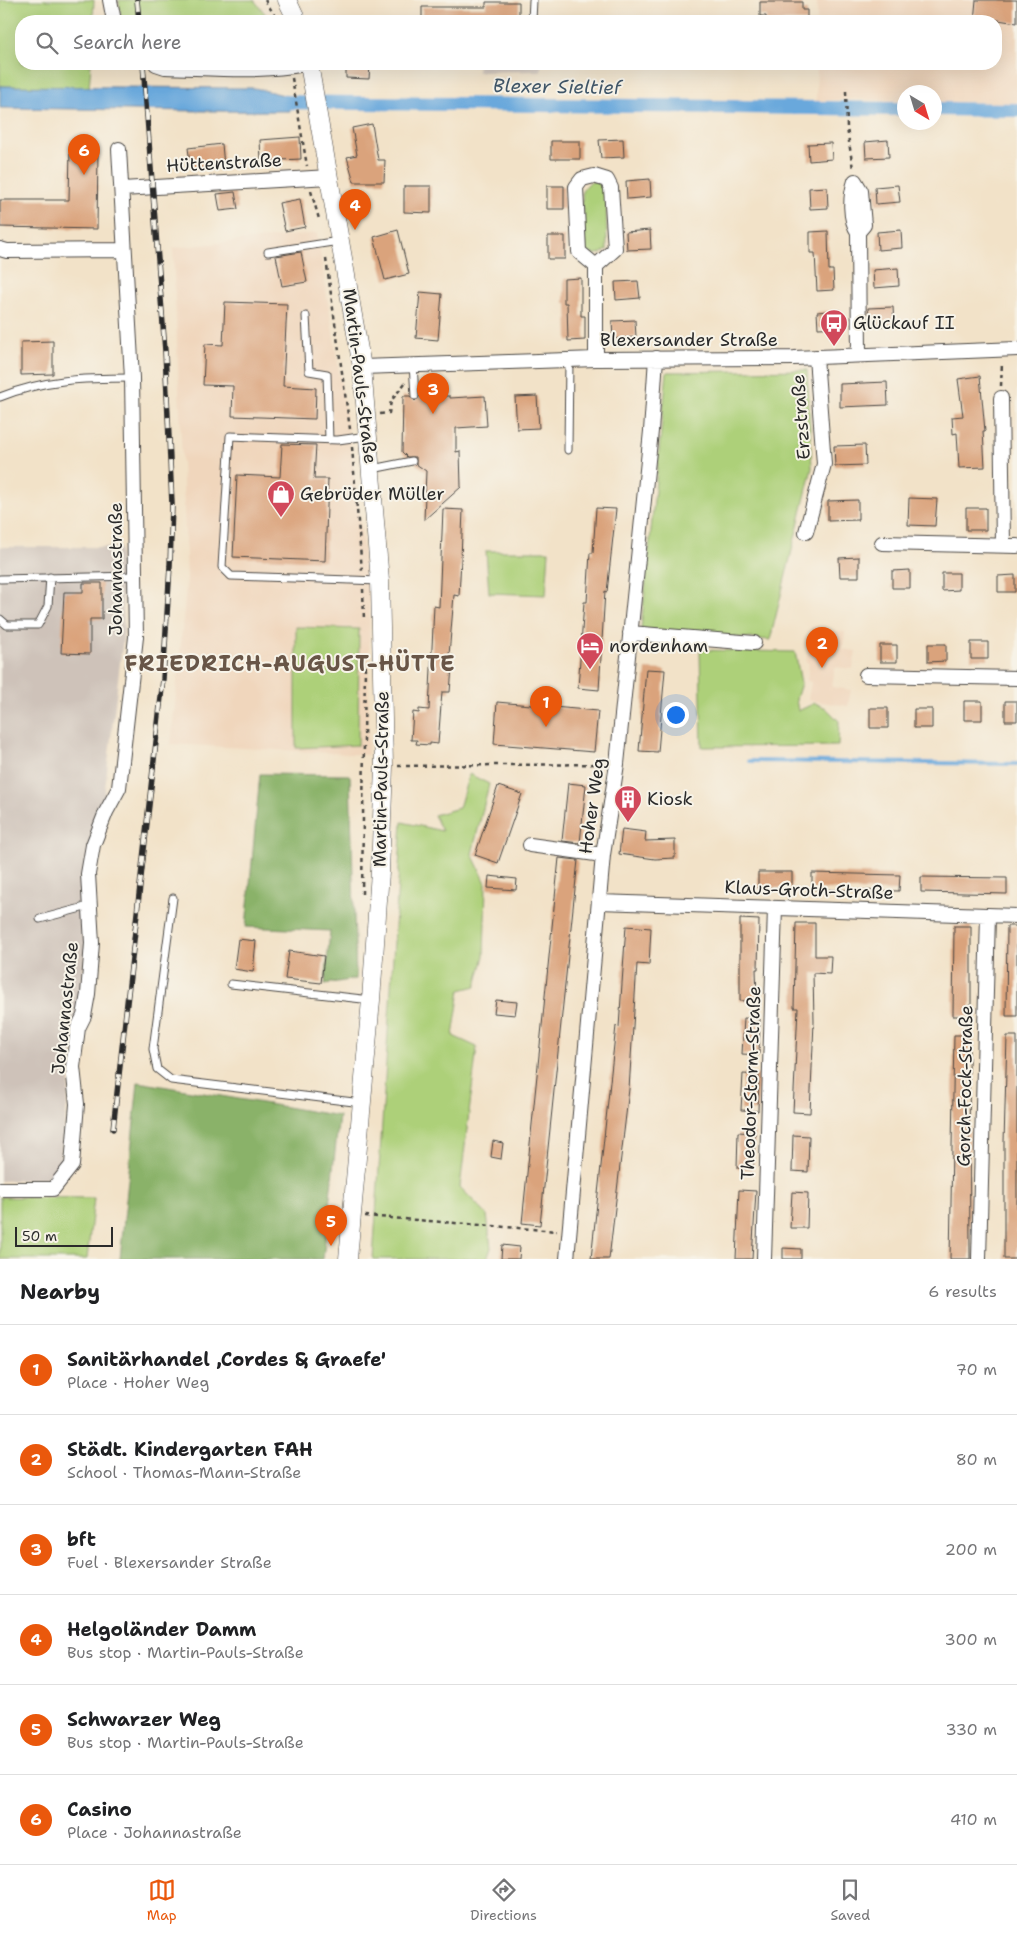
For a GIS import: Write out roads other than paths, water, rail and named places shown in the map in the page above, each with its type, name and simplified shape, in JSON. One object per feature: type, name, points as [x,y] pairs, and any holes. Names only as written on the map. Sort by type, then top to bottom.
[{"type":"street","points":[[110,0],[113,15]]},
{"type":"street","points":[[287,0],[294,15]]},
{"type":"street","name":"Martin-Pauls-Straße","points":[[309,70],[329,177],[332,242],[362,368],[360,437],[372,469],[380,581],[384,766],[371,1000],[348,1259]]},
{"type":"street","name":"Johannastraße","points":[[0,1189],[53,1189],[72,1164],[77,1104],[73,1067],[78,1028],[84,1016],[88,994],[92,943],[88,874],[92,845],[119,788],[136,636],[136,576],[133,531],[135,500],[132,378],[119,149]]},
{"type":"street","points":[[596,266],[578,252],[576,187],[582,179],[594,176],[607,180],[612,188],[615,249],[596,266],[596,360]]},
{"type":"street","name":"Hüttenstraße","points":[[122,189],[329,177]]},
{"type":"street","points":[[855,182],[861,191],[864,225],[858,232],[858,355]]},
{"type":"street","points":[[0,249],[7,251],[124,250]]},
{"type":"street","name":"Blexersander Straße","points":[[362,368],[413,364],[656,358],[816,357],[1017,349]]},
{"type":"street","name":"Erzstraße","points":[[806,532],[824,464],[816,357]]},
{"type":"street","name":"Hoher Weg","points":[[567,1259],[603,855],[617,764],[652,431],[656,358]]},
{"type":"street","points":[[882,544],[1010,545],[1010,497],[1001,398]]},
{"type":"street","points":[[630,633],[754,643]]},
{"type":"street","points":[[866,675],[1017,678]]},
{"type":"street","points":[[530,845],[603,855]]},
{"type":"street","name":"Klaus-Groth-Straße","points":[[599,902],[1017,916]]},
{"type":"street","name":"Theodor-Storm-Straße","points":[[764,1259],[775,908]]},
{"type":"street","name":"Gorch-Fock-Straße","points":[[980,1259],[988,915]]},
{"type":"lane","points":[[532,15],[533,0]]},
{"type":"lane","points":[[268,252],[332,242]]},
{"type":"lane","points":[[306,316],[309,371],[327,374],[330,440]]},
{"type":"lane","points":[[568,450],[569,360]]},
{"type":"lane","points":[[413,364],[415,396]]},
{"type":"lane","points":[[0,397],[26,386],[60,380],[132,378]]},
{"type":"lane","points":[[360,437],[330,440],[230,436],[222,567],[230,576],[380,581]]},
{"type":"lane","points":[[372,469],[412,461]]},
{"type":"lane","points":[[0,579],[136,576]]},
{"type":"lane","points":[[0,620],[7,625],[38,625],[48,606],[50,577]]},
{"type":"lane","points":[[173,898],[153,1049],[157,1069],[171,1080],[362,1104]]},
{"type":"lane","points":[[40,919],[89,906]]},
{"type":"lane","points":[[231,984],[371,1000]]},
{"type":"water","points":[[0,86],[255,88],[288,96],[290,111],[0,108]]},
{"type":"waterway","name":"Blexer Sieltief","points":[[270,102],[897,109]]},
{"type":"waterway","name":"Blexer Sieltief","points":[[942,109],[1017,110]]},
{"type":"waterway","points":[[749,761],[1017,764]]},
{"type":"railway","points":[[137,0],[138,15]]},
{"type":"railway","points":[[113,1129],[163,679],[172,504],[165,351],[143,70]]},
{"type":"place","name":"Casino","points":[[84,175]]},
{"type":"place","name":"Helgoländer Damm","points":[[355,230]]},
{"type":"place","name":"Glückauf II","points":[[834,347]]},
{"type":"place","name":"bft","points":[[433,414]]},
{"type":"place","name":"Gebrüder Müller","points":[[281,518]]},
{"type":"place","name":"Städt. Kindergarten FAH","points":[[822,668]]},
{"type":"place","name":"nordenham","points":[[590,670]]},
{"type":"place","name":"Sanitärhandel ,Cordes & Graefe'","points":[[546,727]]},
{"type":"place","name":"Kiosk","points":[[628,823]]},
{"type":"place","name":"Schwarzer Weg","points":[[331,1246]]},
{"type":"district","name":"FRIEDRICH-AUGUST-HÜTTE","points":[[290,663]]}]
